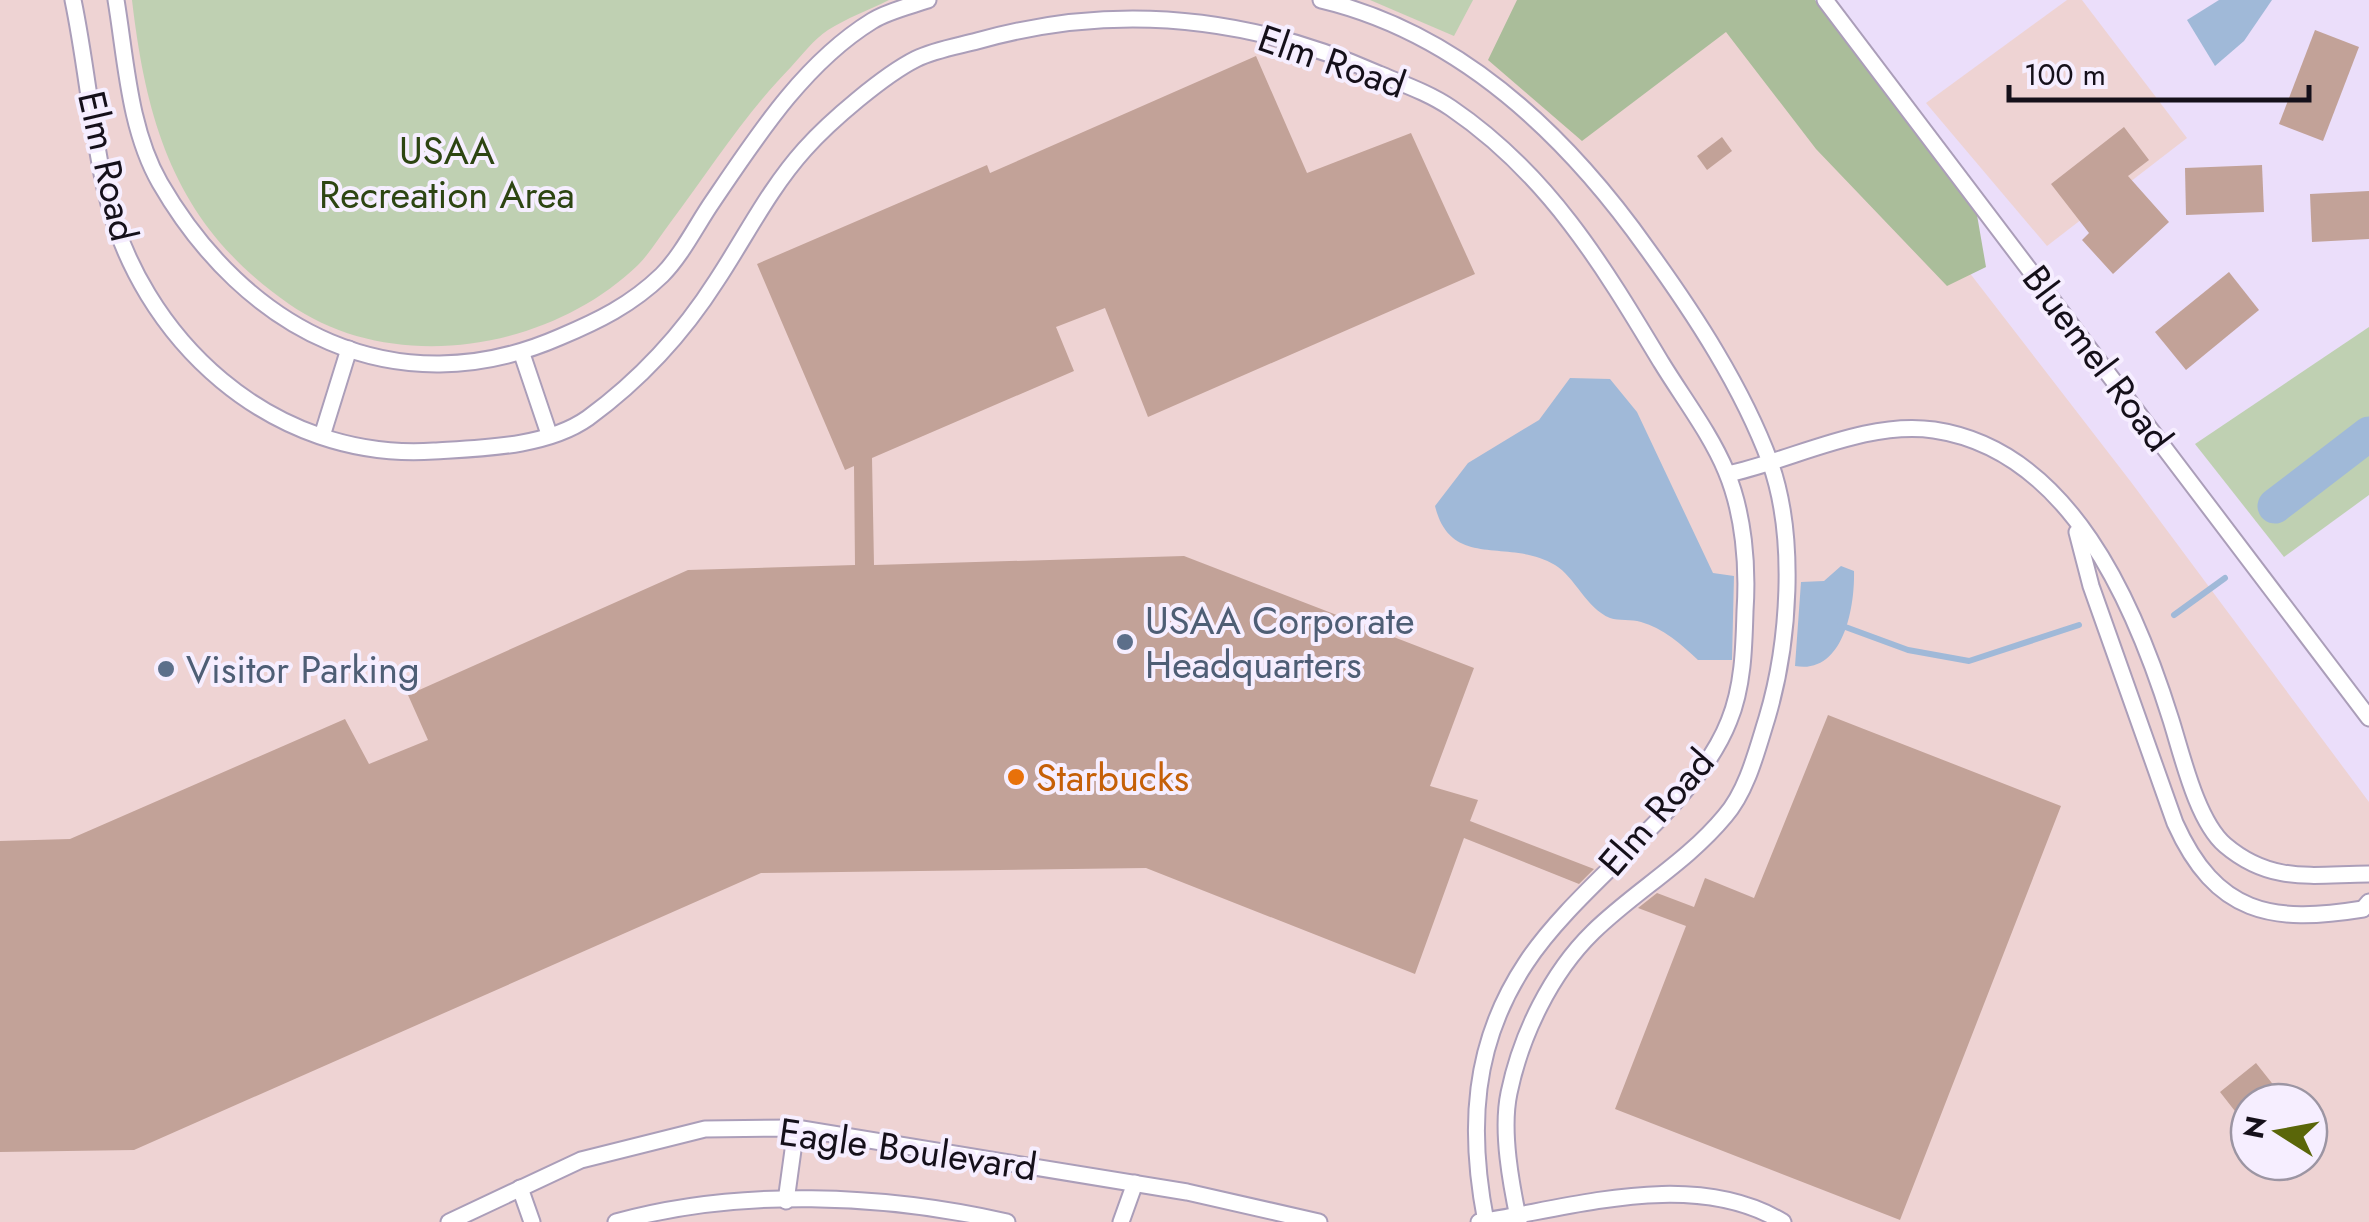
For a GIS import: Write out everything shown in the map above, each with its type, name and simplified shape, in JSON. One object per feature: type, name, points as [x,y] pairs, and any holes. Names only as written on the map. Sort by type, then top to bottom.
[{"type":"street","name":"Elm Road","points":[[73,0],[105,189],[122,245],[149,302],[188,350],[232,393],[290,426],[404,453],[516,443],[578,425],[652,366],[716,283],[762,204],[809,144],[917,58],[1037,25],[1151,16],[1301,44],[1442,102],[1480,129],[1529,174],[1586,238],[1728,474],[1748,568],[1743,662],[1730,720],[1704,766],[1566,910],[1523,966],[1492,1034],[1474,1112],[1483,1222]]},
{"type":"street","name":"Elm Road","points":[[116,0],[135,116],[158,180],[197,240],[250,298],[322,341],[379,358],[467,364],[522,354],[615,313],[664,273],[808,72],[873,20],[928,0]]},
{"type":"street","name":"Elm Road","points":[[1322,0],[1395,27],[1468,64],[1580,162],[1688,305],[1771,465],[1787,577],[1781,670],[1754,758],[1727,814],[1664,875],[1592,932],[1557,973],[1531,1028],[1508,1095],[1519,1219]]},
{"type":"street","name":"Bluemel Road","points":[[1825,0],[2369,718]]},
{"type":"street","points":[[322,436],[349,349]]},
{"type":"street","points":[[522,354],[549,434]]},
{"type":"street","points":[[1728,474],[1890,430],[1934,430],[1974,441],[2016,461],[2046,484],[2110,574],[2150,654],[2193,790],[2223,844],[2266,869],[2310,879],[2369,874]]},
{"type":"street","points":[[2075,523],[2090,586],[2175,822],[2198,864],[2238,900],[2274,915],[2322,916],[2363,910],[2369,902]]},
{"type":"street","points":[[786,1201],[796,1128]]},
{"type":"street","name":"Eagle Boulevard","points":[[448,1222],[580,1160],[705,1129],[796,1128],[1135,1183],[1319,1222]]},
{"type":"street","points":[[1121,1222],[1135,1183]]},
{"type":"street","points":[[520,1188],[532,1222]]},
{"type":"street","points":[[1483,1222],[1666,1193],[1719,1198],[1783,1222]]},
{"type":"street","name":"Eagle Boulevard","points":[[616,1222],[736,1203],[786,1201],[893,1204],[1007,1222]]},
{"type":"shaded area","name":"USAA Corporate Headquarters","points":[[0,0],[1759,0],[2131,482],[2369,802],[2369,1222],[0,1222]]},
{"type":"shaded area","points":[[2067,0],[2082,0],[2187,138],[2047,246],[1926,103]]},
{"type":"green space","name":"USAA Recreation Area","points":[[132,0],[889,0],[835,26],[813,42],[743,123],[638,265],[602,294],[560,318],[516,334],[469,344],[421,346],[374,340],[330,327],[289,304],[251,274],[220,242],[194,208],[159,133],[138,47]]},
{"type":"green space","points":[[1370,0],[1473,0],[1454,36]]},
{"type":"green space","points":[[1517,0],[1815,0],[1977,215],[1986,267],[1947,286],[1816,149],[1726,32],[1582,141],[1488,60]]},
{"type":"green space","points":[[2369,327],[2369,495],[2284,557],[2195,444]]},
{"type":"water","points":[[2219,0],[2272,0],[2244,41],[2215,66],[2187,20]]},
{"type":"water","points":[[1570,378],[1610,379],[1637,412],[1713,573],[1734,576],[1732,660],[1698,660],[1657,628],[1602,613],[1555,565],[1519,553],[1468,546],[1454,539],[1443,526],[1435,506],[1468,463],[1539,420]]},
{"type":"water","points":[[1841,566],[1854,571],[1852,603],[1843,636],[1825,660],[1811,666],[1795,666],[1801,582],[1824,581]]},
{"type":"building","points":[[2315,30],[2359,47],[2323,141],[2279,124]]},
{"type":"building","points":[[1256,56],[1307,173],[1411,133],[1475,274],[1148,417],[1105,308],[1056,327],[1074,371],[872,458],[874,565],[1184,556],[1474,668],[1430,786],[1478,800],[1470,821],[1594,869],[1579,884],[1464,838],[1415,974],[1146,868],[761,873],[134,1150],[0,1152],[0,841],[70,839],[345,719],[369,764],[428,740],[408,695],[688,570],[855,565],[854,466],[845,470],[757,264],[987,165],[990,173]]},
{"type":"building","points":[[2124,127],[2149,160],[2128,176],[2169,222],[2113,274],[2082,240],[2089,233],[2051,184]]},
{"type":"building","points":[[1722,137],[1732,151],[1707,170],[1697,156]]},
{"type":"building","points":[[2262,165],[2264,212],[2186,215],[2185,168]]},
{"type":"building","points":[[2369,191],[2369,239],[2312,242],[2310,194]]},
{"type":"building","points":[[2229,272],[2259,310],[2186,370],[2155,332]]},
{"type":"building","points":[[1828,715],[2061,806],[1900,1220],[1615,1109],[1686,926],[1638,908],[1657,893],[1694,907],[1705,878],[1754,898]]},
{"type":"building","points":[[2256,1063],[2271,1082],[2232,1082]]},
{"type":"building","points":[[2229,1085],[2229,1103],[2220,1092]]},
{"type":"waterway","points":[[2275,506],[2369,434]]},
{"type":"waterway","points":[[2174,615],[2225,578]]},
{"type":"waterway","points":[[1840,625],[1908,650],[1969,661],[2079,625]]},
{"type":"place","name":"USAA Corporate Headquarters","points":[[1125,642]]},
{"type":"place","name":"Visitor Parking","points":[[166,669]]},
{"type":"place","name":"Starbucks","points":[[1016,777]]}]
